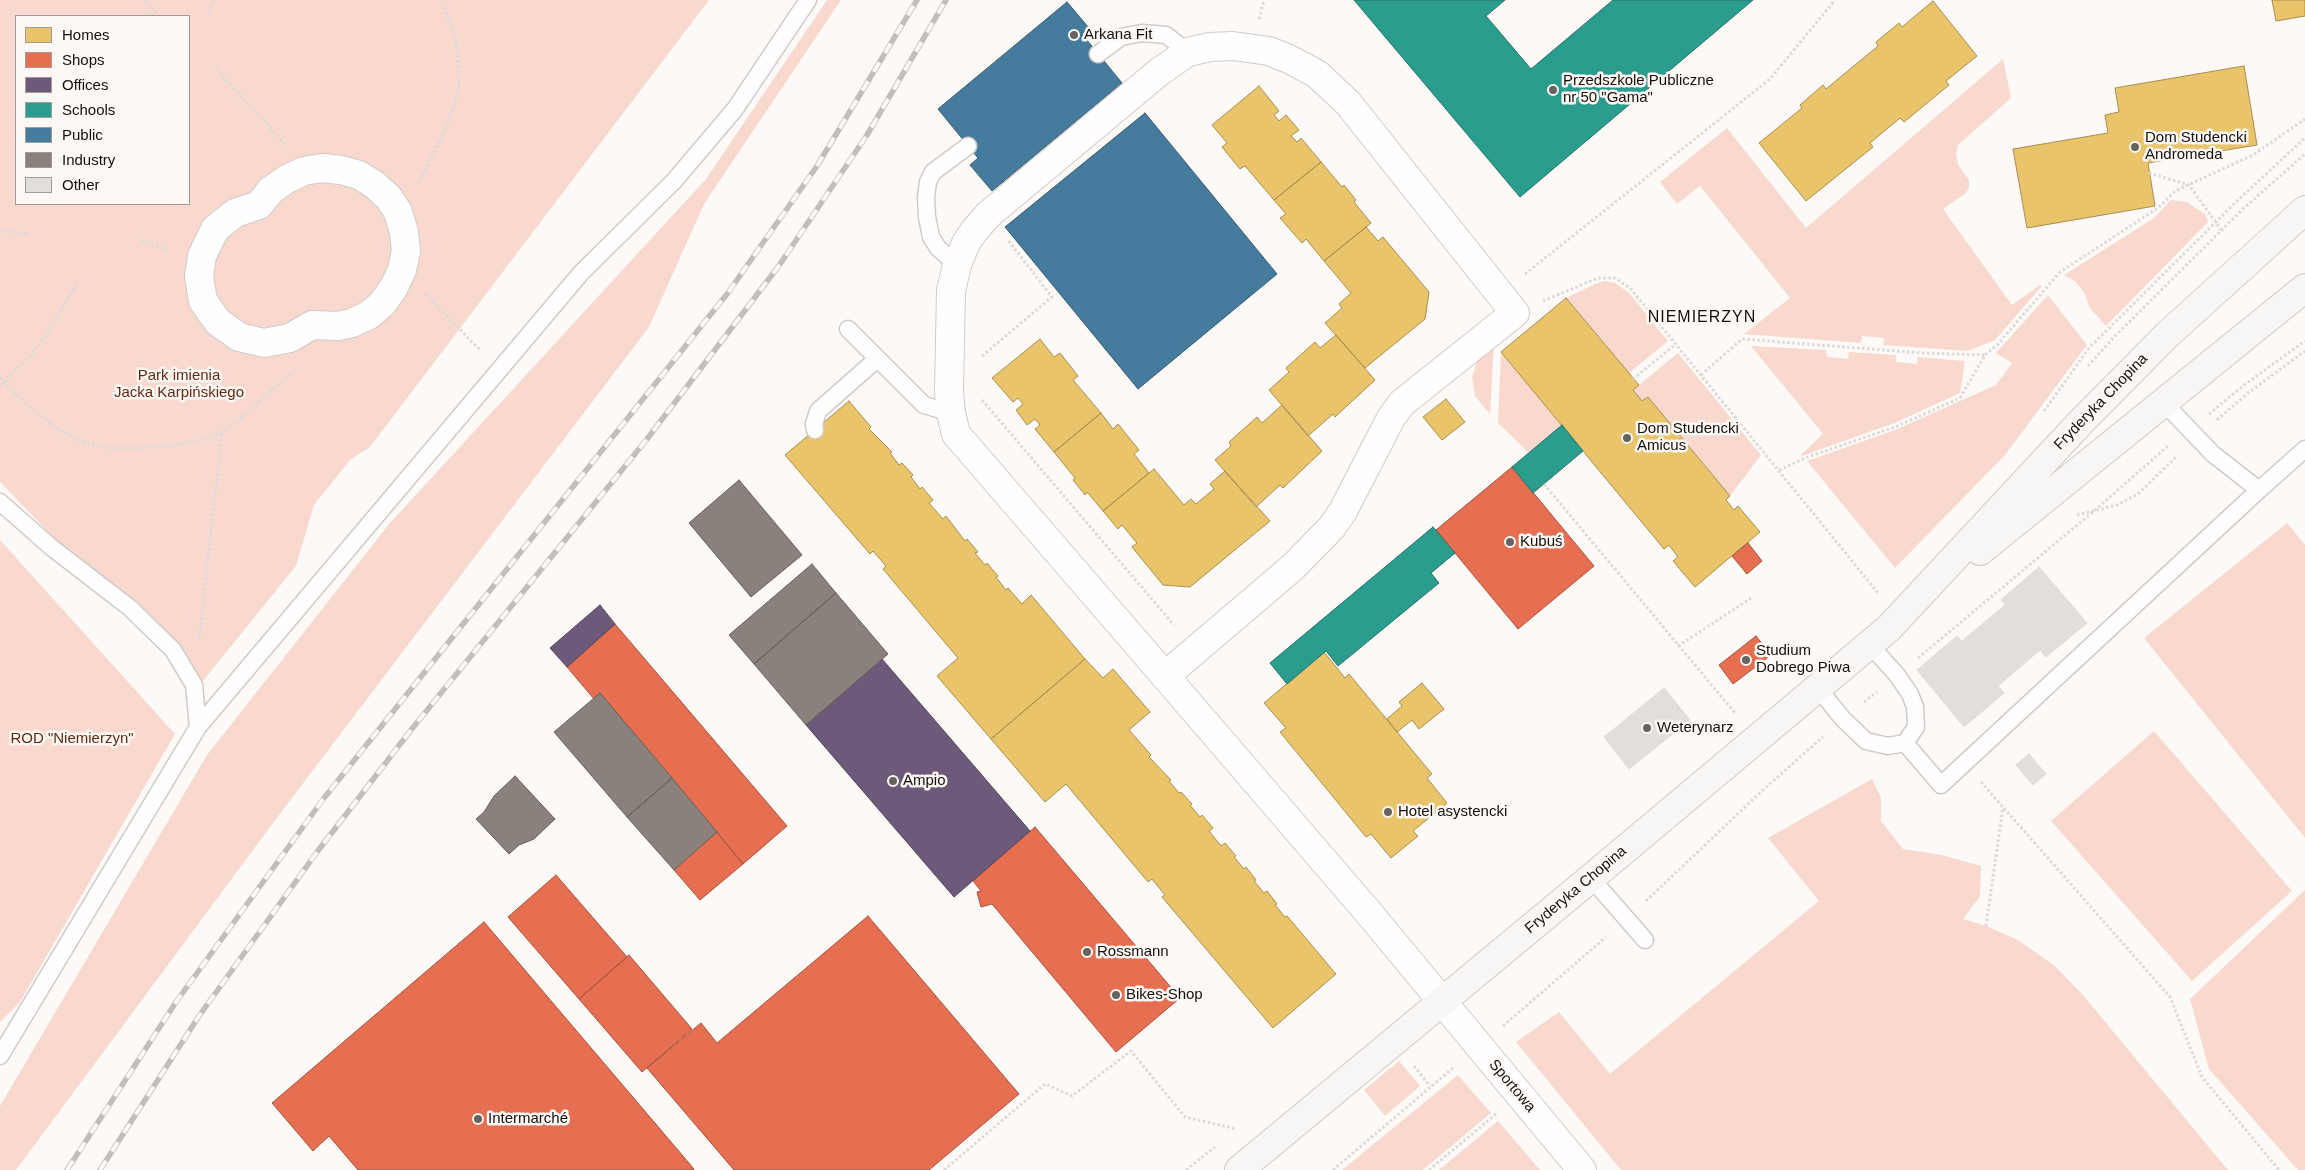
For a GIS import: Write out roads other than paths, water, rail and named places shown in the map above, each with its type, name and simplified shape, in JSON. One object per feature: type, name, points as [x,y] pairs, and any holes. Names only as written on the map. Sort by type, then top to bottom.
[{"type":"street","points":[[1165,676],[1293,567],[1332,527],[1343,511],[1391,418],[1402,402],[1507,304],[1348,103],[1317,74],[1289,59],[1261,50],[1233,46],[1210,47],[1188,52]]},
{"type":"street","name":"Sportowa","points":[[1188,52],[1159,72],[989,214],[966,243],[957,265],[951,291],[949,351],[950,414],[956,434],[1368,912],[1582,1170]]},
{"type":"street","points":[[322,168],[341,170],[359,175],[375,185],[389,198],[401,218],[406,251],[402,270],[394,287],[383,303],[369,315],[352,323],[338,326],[312,326],[290,338],[264,343],[239,337],[218,322],[203,301],[199,276],[202,256],[215,228],[236,213],[259,205],[272,190],[286,179],[309,170],[322,168]]},
{"type":"street","name":"Fryderyka Chopina","points":[[1239,1170],[1592,878],[1889,628],[2079,424],[2167,335],[2305,210]]},
{"type":"street","name":"Fryderyka Chopina","points":[[1910,607],[2305,288]]},
{"type":"lane","points":[[0,1056],[198,727],[581,273],[674,181],[734,109],[808,0]]},
{"type":"lane","points":[[1098,54],[1121,37],[1142,33],[1166,35],[1188,52]]},
{"type":"lane","points":[[957,265],[938,248],[931,237],[926,197],[928,182],[933,172],[968,146]]},
{"type":"lane","points":[[848,329],[924,405],[950,414]]},
{"type":"lane","points":[[815,430],[814,424],[818,411],[878,358]]},
{"type":"lane","points":[[2163,402],[2213,454],[2259,490]]},
{"type":"lane","points":[[1905,743],[1940,785],[2305,448]]},
{"type":"lane","points":[[0,502],[51,547],[130,608],[173,650],[194,685],[198,727]]},
{"type":"lane","points":[[1817,687],[1843,720],[1866,742],[1888,746],[1905,743],[1916,727],[1915,707],[1910,694],[1897,675],[1869,644]]},
{"type":"lane","points":[[1592,878],[1645,940]]},
{"type":"railway","points":[[67,1170],[176,1002],[324,798],[727,294],[817,166],[917,0]]},
{"type":"railway","points":[[100,1170],[199,1016],[317,852],[411,730],[647,439],[778,267],[867,135],[946,0]]},
{"type":"place","name":"Arkana Fit","points":[[1074,35]]},
{"type":"place","name":"Przedszkole Publiczne nr 50 \"Gama\"","points":[[1553,90]]},
{"type":"place","name":"Dom Studencki Andromeda","points":[[2135,147]]},
{"type":"place","name":"Dom Studencki Amicus","points":[[1627,438]]},
{"type":"place","name":"Kubuś","points":[[1510,542]]},
{"type":"place","name":"Studium Dobrego Piwa","points":[[1746,660]]},
{"type":"place","name":"Weterynarz","points":[[1647,728]]},
{"type":"place","name":"Ampio","points":[[893,781]]},
{"type":"place","name":"Hotel asystencki","points":[[1388,812]]},
{"type":"place","name":"Rossmann","points":[[1087,952]]},
{"type":"place","name":"Bikes-Shop","points":[[1116,995]]},
{"type":"place","name":"Intermarché","points":[[478,1119]]},
{"type":"district","name":"NIEMIERZYN","points":[[1702,318]]},
{"type":"park label","name":"Park imienia Jacka Karpińskiego","points":[[179,384]]},
{"type":"park label","name":"ROD \"Niemierzyn\"","points":[[72,739]]}]
